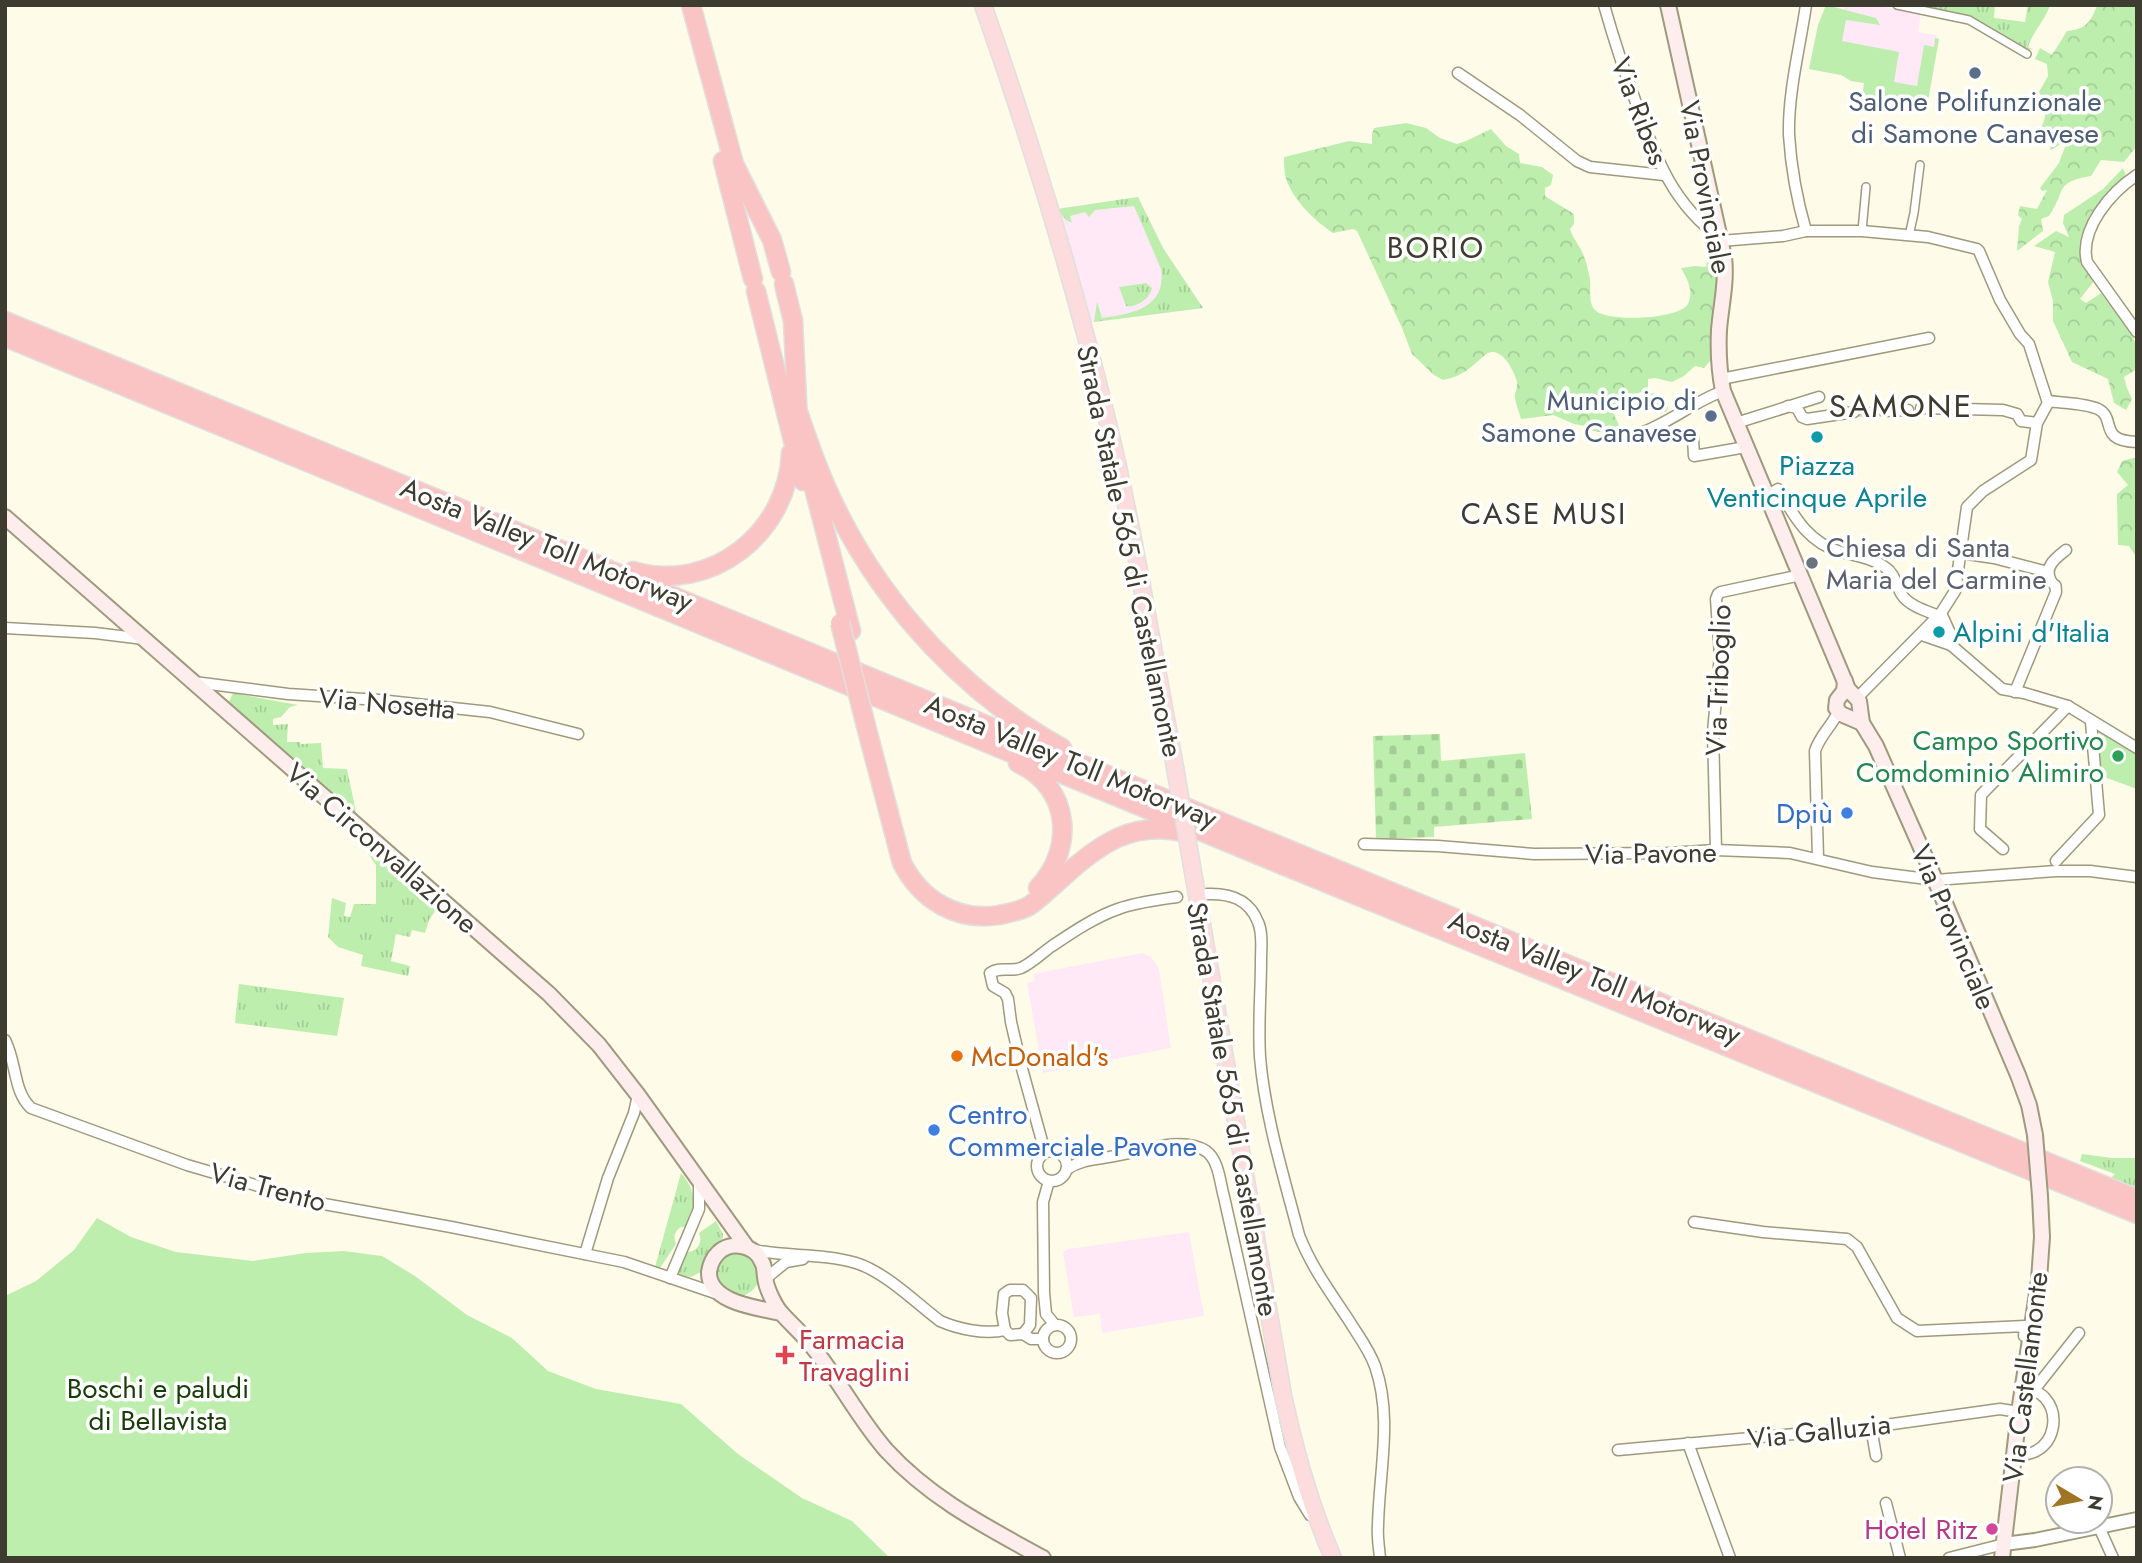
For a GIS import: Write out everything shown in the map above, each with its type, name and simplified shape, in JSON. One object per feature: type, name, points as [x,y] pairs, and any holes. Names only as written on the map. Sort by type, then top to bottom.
[{"type":"highway","points":[[684,5],[791,439],[845,627]]},
{"type":"highway","points":[[691,5],[734,164],[772,240],[793,321],[797,409],[814,492],[902,863],[913,882],[920,891],[954,912],[985,917],[1021,910],[1041,897],[1094,850],[1127,834],[1152,829],[1176,830],[1258,860],[1285,866]]},
{"type":"highway","name":"Aosta Valley Toll Motorway","points":[[5,321],[2137,1199]]},
{"type":"highway","name":"Aosta Valley Toll Motorway","points":[[5,337],[1285,866],[2137,1214]]},
{"type":"highway","points":[[797,409],[811,451],[838,513],[869,566],[926,639],[953,666],[1010,714],[1054,743],[1110,769],[1146,792]]},
{"type":"highway","points":[[546,545],[586,553],[626,569],[659,576],[684,575],[717,564],[748,544],[774,512],[789,476],[791,439]]},
{"type":"highway","points":[[871,729],[908,858],[920,879],[937,895],[959,905],[992,908],[1013,904],[1039,887],[1054,868],[1059,856],[1063,832],[1055,798],[1042,779],[1032,771],[937,722]]},
{"type":"main road","name":"Strada Statale 565 di Castellamonte","points":[[983,5],[1040,177],[1088,343],[1125,505],[1173,757],[1283,1395],[1297,1460],[1333,1558]]},
{"type":"main road","name":"Via Provinciale","points":[[1668,5],[1725,266],[1719,327],[1718,362],[1721,385],[1801,575],[1848,706],[1876,746],[2018,1075],[2029,1105],[2035,1135],[2040,1196]]},
{"type":"main road","name":"Via Circonvallazione","points":[[5,517],[549,994],[599,1045],[638,1095],[721,1214],[762,1260],[765,1279],[781,1313],[798,1328],[816,1351],[883,1445],[915,1479],[957,1510],[1043,1558]]},
{"type":"main road","name":"Via Castellamonte","points":[[2003,1551],[2019,1412],[2028,1388],[2042,1237],[2040,1196]]},
{"type":"main road","points":[[721,1214],[727,1232],[723,1249]]},
{"type":"main road","points":[[749,1248],[734,1245],[723,1249],[713,1259],[709,1272],[711,1284],[725,1297],[739,1301],[758,1292],[765,1279]]},
{"type":"main road","points":[[725,1297],[781,1313]]},
{"type":"street","name":"Via Ribes","points":[[1604,5],[1618,52],[1664,175],[1700,224],[1720,240]]},
{"type":"street","points":[[1806,5],[1790,108],[1789,133],[1795,185],[1806,231]]},
{"type":"street","points":[[1897,5],[1969,20],[2027,54]]},
{"type":"street","points":[[1458,73],[1520,116],[1577,161],[1590,167],[1664,175]]},
{"type":"street","points":[[1909,236],[1916,206],[1920,165]]},
{"type":"street","points":[[2137,175],[2125,183],[2104,206],[2085,245],[2087,262],[2137,332]]},
{"type":"street","points":[[1862,232],[1866,187]]},
{"type":"street","points":[[1720,240],[1783,236],[1806,231],[1862,232],[1928,237],[1977,249],[2000,300],[2029,344],[2048,401],[2037,423],[2031,460],[1983,491],[1968,507],[1955,591],[1941,618],[1848,706],[1819,739],[1815,751],[1818,858]]},
{"type":"street","points":[[1638,434],[1721,385],[1929,338]]},
{"type":"street","points":[[1736,423],[1819,397]]},
{"type":"street","points":[[2048,401],[2098,409],[2106,416],[2108,427],[2115,437],[2137,442]]},
{"type":"street","points":[[1788,406],[1797,408],[1802,417],[1807,419],[1854,412]]},
{"type":"street","points":[[1921,408],[2003,410],[2018,414],[2021,421],[2037,423]]},
{"type":"street","points":[[1884,411],[1908,410]]},
{"type":"street","points":[[1693,438],[1694,456],[1746,447]]},
{"type":"street","points":[[1767,496],[1778,489],[1798,523],[1813,539],[1837,551],[1879,563],[1890,571],[1903,597],[1941,618],[1950,633],[1951,645]]},
{"type":"street","points":[[2015,692],[2056,592],[2056,585],[2048,572],[2051,563],[2066,550]]},
{"type":"street","points":[[1961,554],[1994,558],[2048,572]]},
{"type":"street","name":"Via Triboglio","points":[[1716,850],[1713,732],[1720,655],[1716,599],[1721,592],[1801,575]]},
{"type":"street","points":[[5,628],[95,633],[144,639]]},
{"type":"street","points":[[1922,635],[1951,645],[2002,690],[2068,706],[2137,748]]},
{"type":"street","name":"Via Nosetta","points":[[193,682],[288,694],[379,700],[490,712],[578,734]]},
{"type":"street","points":[[2003,849],[1980,829],[1981,796],[2068,706]]},
{"type":"street","points":[[2056,861],[2099,815],[2091,722]]},
{"type":"street","name":"Via Pavone","points":[[1364,844],[1438,846],[1534,854],[1602,855],[1716,850],[1790,853],[1872,872],[1936,880],[2056,871],[2090,871],[2137,877]]},
{"type":"street","points":[[1207,894],[1226,894],[1239,898],[1251,908],[1260,925],[1260,1053],[1265,1097],[1299,1236],[1308,1257],[1365,1346],[1374,1364],[1382,1392],[1385,1419],[1377,1528],[1380,1558]]},
{"type":"street","points":[[1045,1152],[1016,1044],[1008,999],[1005,993],[993,986],[990,973],[994,970],[1015,970],[1023,967],[1085,925],[1119,909],[1177,897]]},
{"type":"street","name":"Via Trento","points":[[5,1040],[14,1060],[22,1099],[31,1108],[187,1165],[313,1202],[624,1262],[725,1297]]},
{"type":"street","points":[[585,1254],[608,1178],[634,1113],[638,1095]]},
{"type":"street","points":[[1067,1169],[1063,1156],[1055,1151],[1045,1152],[1038,1158],[1036,1167],[1040,1176],[1049,1181],[1058,1180],[1067,1169],[1087,1160],[1164,1145],[1191,1146],[1209,1153],[1215,1164],[1224,1197],[1280,1447],[1299,1497],[1323,1535]]},
{"type":"street","points":[[1049,1181],[1043,1202],[1044,1293],[1046,1314],[1055,1325],[1068,1330],[1071,1339],[1068,1348],[1061,1353],[1052,1353],[1045,1347],[1043,1339],[1046,1330],[1055,1325]]},
{"type":"street","points":[[670,1278],[699,1209],[699,1182]]},
{"type":"street","points":[[1694,1222],[1763,1232],[1847,1239],[1857,1247],[1897,1318],[1917,1331],[2025,1326],[2017,1380],[2044,1397],[2051,1407],[2054,1419],[2047,1443],[2038,1451],[2014,1456]]},
{"type":"street","points":[[749,1248],[768,1253],[809,1255],[856,1263],[877,1273],[940,1321],[951,1326],[996,1332],[1005,1330]]},
{"type":"street","points":[[765,1279],[786,1262],[821,1258]]},
{"type":"street","points":[[684,1283],[699,1279],[709,1272]]},
{"type":"street","points":[[1023,1334],[1030,1325],[1031,1298],[1023,1290],[1010,1290],[1004,1294],[1002,1312],[1005,1330],[1010,1335],[1023,1334],[1031,1339],[1043,1339]]},
{"type":"street","points":[[2028,1388],[2079,1333]]},
{"type":"street","name":"Via Galluzia","points":[[1618,1450],[1871,1427],[2000,1409],[2019,1412]]},
{"type":"street","points":[[1871,1427],[1876,1455]]},
{"type":"street","points":[[1688,1443],[1730,1558]]},
{"type":"street","points":[[1886,1503],[1900,1558]]},
{"type":"street","points":[[2114,1524],[2137,1519]]},
{"type":"street","points":[[1949,1558],[2003,1551],[2060,1535]]},
{"type":"street","points":[[2103,1535],[2113,1558]]},
{"type":"shaded area","points":[[1826,5],[1844,9],[1845,5],[1874,5],[1921,14],[1918,32],[1936,35],[1939,39],[1928,101],[1862,99],[1864,83],[1809,69],[1818,25]]},
{"type":"shaded area","points":[[1138,197],[1163,248],[1203,308],[1088,323],[1057,209]]},
{"type":"shaded area","points":[[1142,953],[1151,957],[1159,969],[1171,1048],[1043,1073],[1027,983],[1035,981],[1033,974]]},
{"type":"shaded area","points":[[1189,1232],[1204,1316],[1102,1333],[1100,1314],[1074,1317],[1063,1252],[1068,1249]]},
{"type":"green space","points":[[1826,5],[1876,18],[1880,25],[1846,20],[1842,41],[1899,52],[1894,82],[1917,86],[1924,45],[1934,47],[1935,38],[1939,39],[1928,101],[1862,99],[1864,83],[1809,69],[1818,25]]},
{"type":"green space","points":[[1995,5],[1994,18],[2025,22],[2028,5],[2050,5],[2030,41],[2028,47],[2032,49],[2026,51],[1966,16],[1913,6]]},
{"type":"green space","points":[[2097,5],[2137,5],[2137,146],[2124,162],[2101,160],[2091,176],[2066,184],[2049,216],[2041,219],[2043,231],[2017,251],[2022,219],[2018,215],[2020,206],[2037,209],[2047,190],[2042,191],[2040,188],[2059,163],[2067,141],[2050,150],[2053,135],[2039,132],[2045,112],[2039,92],[2048,76],[2047,64],[2035,59],[2040,48],[2052,55],[2067,31],[2083,27],[2090,21]]},
{"type":"green space","points":[[1406,123],[1426,128],[1440,138],[1457,144],[1491,129],[1506,146],[1519,154],[1520,163],[1542,167],[1553,175],[1551,185],[1545,188],[1545,196],[1574,214],[1574,224],[1570,229],[1586,263],[1591,304],[1602,314],[1643,318],[1682,309],[1688,304],[1690,294],[1681,268],[1706,267],[1708,255],[1714,253],[1719,275],[1711,326],[1711,333],[1715,337],[1712,359],[1704,368],[1695,366],[1672,382],[1648,379],[1648,391],[1654,394],[1656,399],[1665,400],[1668,408],[1666,412],[1647,407],[1642,392],[1612,406],[1623,434],[1588,430],[1585,426],[1553,415],[1521,419],[1515,398],[1517,382],[1513,371],[1506,360],[1496,352],[1485,355],[1461,374],[1443,380],[1412,354],[1357,231],[1353,229],[1333,233],[1312,216],[1290,187],[1285,176],[1284,162],[1284,157],[1349,141],[1372,144],[1374,128]]},
{"type":"green space","points":[[2123,168],[2126,175],[2092,214],[2081,237],[2082,262],[2095,280],[2080,299],[2086,303],[2101,293],[2128,327],[2137,346],[2137,369],[2124,377],[2132,399],[2126,410],[2114,403],[2108,379],[2072,362],[2053,321],[2053,301],[2048,282],[2055,252],[2034,246],[2056,231],[2069,237],[2063,223],[2064,215],[2103,189]]},
{"type":"green space","points":[[1138,197],[1163,248],[1203,308],[1094,322],[1097,302],[1102,318],[1135,311],[1153,301],[1161,282],[1161,269],[1134,206],[1095,210],[1089,217],[1085,212],[1070,216],[1072,223],[1057,209]]},
{"type":"green space","points":[[1146,283],[1152,288],[1146,299],[1126,306],[1119,287]]},
{"type":"green space","points":[[2137,457],[2137,558],[2129,546],[2118,545],[2117,494],[2128,485],[2117,472],[2122,461]]},
{"type":"green space","points":[[233,693],[298,705],[290,707],[281,717],[273,719],[273,725],[288,724],[287,742],[321,743],[323,768],[347,769],[357,817],[229,702]]},
{"type":"green space","name":"Campo Sportivo Comdominio Alimiro","points":[[2099,730],[2137,752],[2137,789],[2101,776]]},
{"type":"green space","points":[[1440,734],[1441,761],[1525,753],[1532,819],[1434,827],[1434,837],[1376,839],[1373,736]]},
{"type":"green space","points":[[376,849],[436,910],[425,933],[412,930],[410,937],[396,934],[391,961],[410,966],[408,976],[361,966],[363,955],[338,947],[328,937],[332,898],[346,903],[344,916],[350,917],[354,904],[376,904],[376,865],[370,851]]},
{"type":"green space","points":[[239,984],[344,998],[337,1036],[235,1023]]},
{"type":"green space","points":[[2082,1154],[2137,1158],[2137,1188],[2111,1178],[2115,1174],[2080,1161]]},
{"type":"green space","points":[[681,1173],[692,1192],[693,1212],[689,1227],[681,1227],[677,1231],[674,1236],[676,1244],[660,1268],[655,1267]]},
{"type":"green space","name":"Boschi e paludi di Bellavista","points":[[97,1218],[131,1237],[176,1252],[253,1261],[306,1253],[344,1251],[382,1256],[415,1276],[467,1315],[512,1338],[548,1371],[596,1389],[681,1404],[738,1454],[802,1498],[852,1521],[890,1558],[5,1558],[5,1296],[36,1281],[74,1250]]},
{"type":"green space","points":[[716,1221],[723,1234],[722,1241],[701,1272],[691,1277],[676,1275],[686,1252],[698,1246],[699,1233]]},
{"type":"green space","points":[[732,1250],[751,1255],[760,1272],[755,1288],[737,1297],[725,1292],[715,1281],[716,1263]]},
{"type":"tunnel","points":[[1854,412],[1884,411]]},
{"type":"place","name":"Salone Polifunzionale di Samone Canavese","points":[[1975,73]]},
{"type":"place","name":"Municipio di Samone Canavese","points":[[1711,416]]},
{"type":"place","name":"Piazza Venticinque Aprile","points":[[1817,437]]},
{"type":"place","name":"Chiesa di Santa Maria del Carmine","points":[[1812,563]]},
{"type":"place","name":"Alpini d'Italia","points":[[1939,632]]},
{"type":"place","name":"Campo Sportivo Comdominio Alimiro","points":[[2118,756]]},
{"type":"place","name":"Dpiù","points":[[1847,813]]},
{"type":"place","name":"McDonald's","points":[[957,1056]]},
{"type":"place","name":"Centro Commerciale Pavone","points":[[934,1130]]},
{"type":"place","name":"Farmacia Travaglini","points":[[785,1355]]},
{"type":"place","name":"Hotel Ritz","points":[[1992,1529]]},
{"type":"district","name":"BORIO","points":[[1436,248]]},
{"type":"district","name":"SAMONE","points":[[1901,406]]},
{"type":"district","name":"CASE MUSI","points":[[1544,514]]}]
